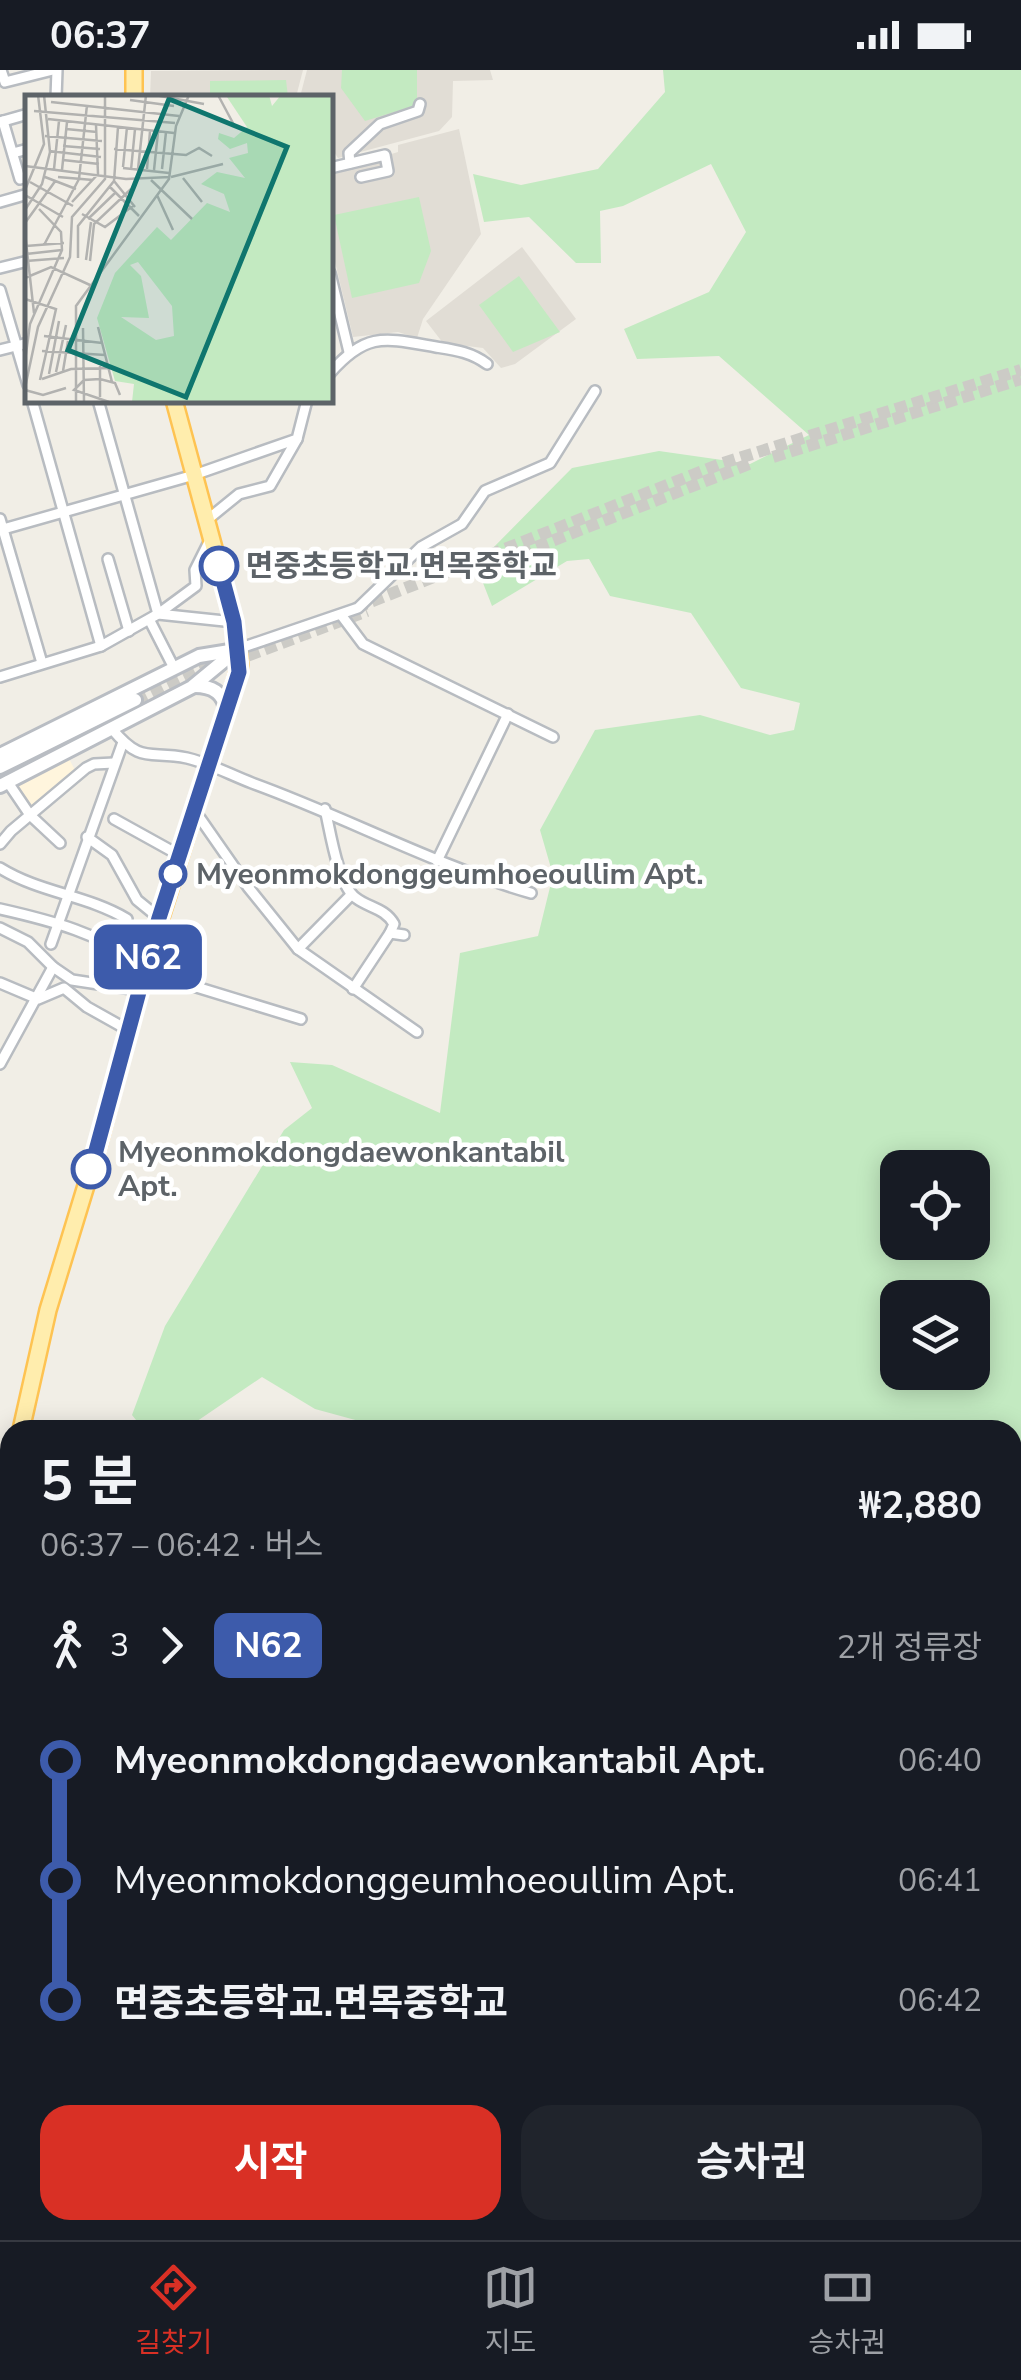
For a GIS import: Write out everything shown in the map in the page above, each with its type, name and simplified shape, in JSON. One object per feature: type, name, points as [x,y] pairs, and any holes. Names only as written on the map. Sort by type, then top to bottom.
[{"type":"main road","points":[[22,1420],[48,1310],[99,1143],[138,990],[239,672],[234,622],[175,402]]},
{"type":"main road","points":[[0,755],[192,659],[212,652],[238,650]]},
{"type":"main road","points":[[2,782],[197,684],[238,650]]},
{"type":"main road","points":[[192,659],[204,665],[197,684]]},
{"type":"main road","points":[[197,684],[218,692],[226,712]]},
{"type":"main road","points":[[0,767],[137,704],[2,782]]},
{"type":"street","points":[[1,70],[5,82],[55,70],[56,95]]},
{"type":"street","points":[[350,163],[349,153],[380,124],[415,112],[420,104]]},
{"type":"street","points":[[2,122],[20,178],[25,177]]},
{"type":"street","points":[[12,153],[25,150]]},
{"type":"street","points":[[332,168],[386,155],[388,170],[361,177]]},
{"type":"street","points":[[0,202],[25,195]]},
{"type":"street","points":[[0,268],[25,261]]},
{"type":"street","points":[[332,281],[349,352]]},
{"type":"street","points":[[0,290],[22,344],[0,350]]},
{"type":"street","points":[[332,371],[349,352],[368,342],[397,338],[473,354],[487,364]]},
{"type":"street","points":[[238,650],[342,616],[372,597],[421,547],[460,525],[484,491],[550,463],[595,391]]},
{"type":"street","points":[[33,402],[101,646]]},
{"type":"street","points":[[99,402],[154,617],[174,668]]},
{"type":"street","points":[[207,520],[239,494],[270,486],[297,439],[306,402]]},
{"type":"street","points":[[42,663],[1,526],[63,513],[194,475],[297,439]]},
{"type":"street","points":[[0,677],[101,646],[154,617],[196,586],[195,570],[211,536]]},
{"type":"street","points":[[108,560],[130,631]]},
{"type":"street","points":[[342,616],[363,644],[553,738]]},
{"type":"street","points":[[154,617],[234,622]]},
{"type":"street","points":[[437,861],[508,714]]},
{"type":"street","points":[[112,730],[143,754],[186,758],[325,809],[479,878],[531,893]]},
{"type":"street","points":[[51,944],[123,742]]},
{"type":"street","points":[[0,844],[86,768],[114,764]]},
{"type":"street","points":[[2,782],[60,844]]},
{"type":"street","points":[[194,808],[248,887],[298,949],[418,1032]]},
{"type":"street","points":[[325,809],[336,858],[351,894],[388,914],[394,924],[353,989]]},
{"type":"street","points":[[114,819],[179,855]]},
{"type":"street","points":[[87,837],[112,855],[137,900],[159,918]]},
{"type":"street","points":[[0,868],[44,890],[112,910],[127,919]]},
{"type":"street","points":[[298,949],[351,894]]},
{"type":"street","points":[[0,909],[60,922],[105,939],[145,968],[301,1020]]},
{"type":"street","points":[[0,928],[28,942],[72,980],[138,990]]},
{"type":"street","points":[[390,932],[404,935]]},
{"type":"street","points":[[0,1064],[53,966]]},
{"type":"street","points":[[0,983],[38,999],[64,988],[86,1007],[128,1030]]},
{"type":"shaded area","points":[[303,70],[297,95],[150,95],[151,71]]},
{"type":"shaded area","points":[[307,70],[490,70],[493,80],[453,81],[452,117],[439,131],[338,158],[332,149],[332,95],[301,95]]},
{"type":"shaded area","points":[[459,129],[481,234],[423,319],[417,338],[398,332],[353,337],[332,249],[332,172],[398,152],[398,145]]},
{"type":"shaded area","points":[[522,247],[576,319],[515,364],[501,368],[483,348],[443,343],[426,321]]},
{"type":"shaded area","points":[[66,753],[76,772],[31,812],[10,782]]},
{"type":"green space","points":[[342,70],[417,70],[417,105],[365,121],[341,88]]},
{"type":"green space","points":[[663,70],[1021,70],[1021,1420],[355,1420],[315,1409],[262,1377],[199,1420],[136,1420],[132,1415],[165,1326],[284,1130],[312,1108],[290,1062],[332,1065],[440,1113],[460,953],[538,936],[553,875],[540,830],[595,730],[700,715],[770,735],[794,730],[800,703],[741,688],[691,613],[610,596],[589,559],[567,561],[492,606],[476,565],[572,468],[659,451],[750,464],[809,435],[719,356],[637,359],[624,329],[709,292],[746,232],[711,164],[623,206],[600,211],[601,263],[576,263],[529,217],[484,222],[473,174],[521,185],[598,169],[665,92]]},
{"type":"green space","points":[[286,80],[288,95],[210,95],[210,81]]},
{"type":"green space","points":[[419,197],[431,251],[419,283],[352,298],[334,215]]},
{"type":"green space","points":[[519,276],[560,332],[513,352],[479,305]]},
{"type":"tunnel","points":[[355,608],[723,463],[1021,370]]},
{"type":"tunnel","points":[[773,457],[1021,379]]},
{"type":"tunnel","points":[[503,560],[749,464]]},
{"type":"tunnel","points":[[231,662],[367,611]]},
{"type":"tunnel","points":[[135,700],[228,654]]},
{"type":"bus line","name":"N62","points":[[91,1169],[159,918],[239,672],[234,622],[219,566]]},
{"type":"place","name":"면중초등학교.면목중학교","points":[[219,566]]},
{"type":"place","name":"Myeonmokdonggeumhoeoullim Apt.","points":[[173,874]]},
{"type":"place","name":"Myeonmokdongdaewonkantabil Apt.","points":[[91,1169]]}]
